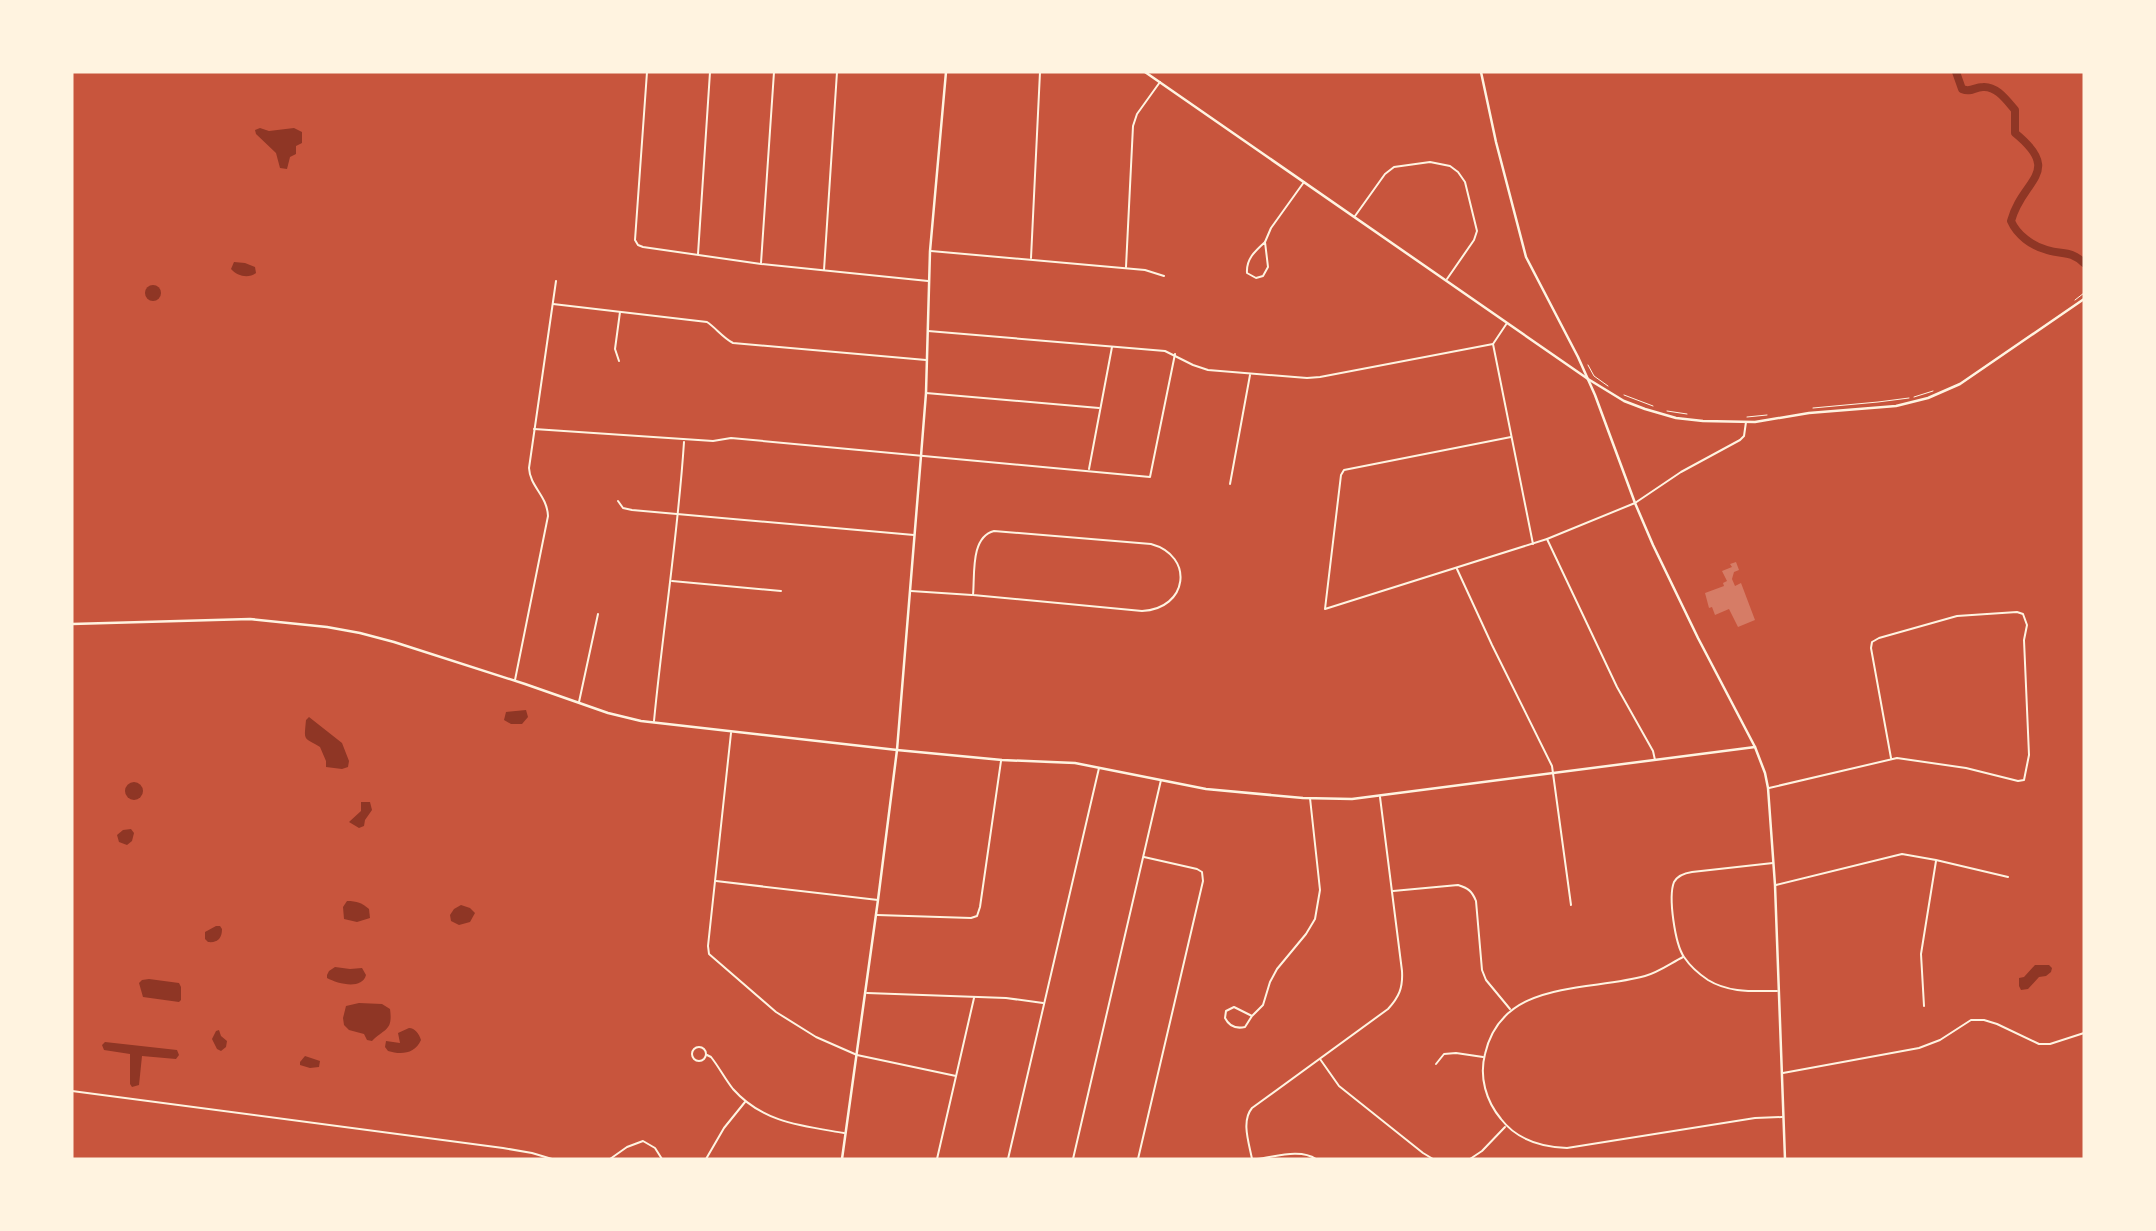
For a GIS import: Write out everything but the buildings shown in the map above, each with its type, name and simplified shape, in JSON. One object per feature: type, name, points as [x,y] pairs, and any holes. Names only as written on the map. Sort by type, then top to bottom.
[{"type":"street","points":[[647,72],[635,240],[638,245],[761,264],[928,281]]},
{"type":"street","points":[[698,255],[710,72]]},
{"type":"street","points":[[761,264],[774,72]]},
{"type":"street","points":[[824,270],[837,72]]},
{"type":"street","points":[[842,1159],[897,750],[926,393],[928,281],[946,72]]},
{"type":"street","points":[[1031,259],[1040,72]]},
{"type":"street","points":[[1145,72],[1588,379],[1624,401],[1663,415],[1703,421],[1746,422],[1810,413],[1896,406],[1938,394],[1976,375],[2084,299]]},
{"type":"street","points":[[1153,77],[1157,72]]},
{"type":"street","points":[[1481,72],[1526,257],[1588,379],[1635,503],[1681,604],[1755,747],[1765,773],[1774,863],[1785,1159]]},
{"type":"street","points":[[1125,268],[1133,126],[1137,114],[1160,82]]},
{"type":"street","points":[[1355,216],[1385,174],[1394,167],[1430,162],[1450,166],[1465,182],[1477,231],[1474,240],[1446,280]]},
{"type":"street","points":[[1265,242],[1268,267],[1263,276],[1256,278],[1247,273],[1247,263],[1265,242],[1271,228],[1305,181]]},
{"type":"street","points":[[930,251],[1145,270],[1164,276]]},
{"type":"street","points":[[515,681],[548,516],[544,498],[529,475],[556,281]]},
{"type":"street","points":[[552,304],[707,322],[733,343],[927,360]]},
{"type":"street","points":[[619,361],[615,349],[620,311]]},
{"type":"street","points":[[927,330],[1165,351],[1208,370],[1307,378],[1493,344],[1508,323]]},
{"type":"street","points":[[1493,344],[1533,544]]},
{"type":"street","points":[[1089,471],[1112,346]]},
{"type":"street","points":[[534,429],[713,441],[731,438],[1150,477],[1175,354]]},
{"type":"street","points":[[1230,484],[1251,374]]},
{"type":"street","points":[[926,393],[1099,408]]},
{"type":"street","points":[[1511,437],[1344,470],[1341,475],[1325,609],[1533,544],[1635,503],[1681,472],[1740,440],[1744,436],[1746,422]]},
{"type":"street","points":[[654,722],[684,439]]},
{"type":"street","points":[[618,501],[624,508],[915,536]]},
{"type":"street","points":[[910,591],[1152,611],[1167,605],[1176,595],[1180,572],[1174,556],[1165,548],[1151,544],[994,531],[986,534],[977,546],[973,595]]},
{"type":"street","points":[[1547,539],[1617,687],[1653,751],[1655,761]]},
{"type":"street","points":[[1457,568],[1554,774],[1571,905]]},
{"type":"street","points":[[671,581],[781,591]]},
{"type":"street","points":[[1768,788],[1891,758],[1965,768],[2018,781],[2024,780],[2029,755],[2024,640],[2027,625],[2023,614],[2017,612],[1957,616],[1872,642],[1891,758]]},
{"type":"street","points":[[579,703],[597,614]]},
{"type":"street","points":[[72,624],[250,619],[327,627],[371,636],[621,717],[897,750],[1002,760],[1065,762],[1206,789],[1310,798],[1352,799],[1380,796],[1755,747]]},
{"type":"street","points":[[732,732],[709,954],[776,1012],[816,1037],[856,1055],[956,1076]]},
{"type":"street","points":[[876,915],[977,916],[1002,760]]},
{"type":"street","points":[[1008,1159],[1099,767]]},
{"type":"street","points":[[1073,1159],[1161,779]]},
{"type":"street","points":[[1252,1159],[1247,1132],[1248,1112],[1388,1009],[1398,998],[1403,983],[1380,796]]},
{"type":"street","points":[[1252,1016],[1234,1007],[1226,1012],[1225,1018],[1230,1025],[1245,1027],[1263,1005],[1277,969],[1306,934],[1315,916],[1320,890],[1310,798]]},
{"type":"street","points":[[1775,885],[1902,854],[2008,877]]},
{"type":"street","points":[[1138,1159],[1203,881],[1202,872],[1197,869],[1144,857]]},
{"type":"street","points":[[1924,1006],[1921,954],[1936,860]]},
{"type":"street","points":[[1774,863],[1686,873],[1676,879],[1672,890],[1673,921],[1683,957],[1708,980],[1726,989],[1779,991]]},
{"type":"street","points":[[715,880],[878,900]]},
{"type":"street","points":[[1392,891],[1458,885],[1472,892],[1476,901],[1482,970],[1486,980],[1510,1009]]},
{"type":"street","points":[[1683,957],[1649,975],[1538,995],[1510,1009],[1493,1031],[1484,1058],[1485,1088],[1489,1102],[1506,1126],[1518,1136],[1533,1143],[1567,1148],[1755,1118],[1783,1117]]},
{"type":"street","points":[[866,993],[1020,999],[1044,1004]]},
{"type":"street","points":[[937,1159],[974,997]]},
{"type":"street","points":[[1782,1073],[1919,1048],[1940,1040],[1971,1020],[1997,1024],[2039,1044],[2050,1044],[2084,1033]]},
{"type":"street","points":[[707,1055],[698,1061],[694,1059],[692,1052],[699,1046],[704,1048],[733,1088],[759,1111],[779,1121],[845,1133]]},
{"type":"street","points":[[1436,1064],[1444,1054],[1456,1053],[1484,1058]]},
{"type":"street","points":[[1320,1059],[1339,1086],[1433,1159]]},
{"type":"street","points":[[72,1091],[503,1148],[552,1159]]},
{"type":"street","points":[[706,1159],[724,1128],[746,1101]]},
{"type":"street","points":[[1470,1159],[1482,1151],[1506,1126]]},
{"type":"street","points":[[610,1159],[636,1142],[643,1141],[655,1148],[663,1159]]},
{"type":"street","points":[[1257,1159],[1300,1153],[1316,1159]]},
{"type":"path","points":[[2073,300],[2084,293]]},
{"type":"path","points":[[1588,365],[1594,376],[1612,388]]},
{"type":"path","points":[[1807,409],[1895,401],[1932,391]]},
{"type":"path","points":[[1620,393],[1658,408]]},
{"type":"path","points":[[1662,409],[1688,415]]},
{"type":"path","points":[[1745,417],[1768,415]]},
{"type":"shaded area","points":[[260,128],[269,131],[294,128],[302,132],[302,143],[296,146],[296,154],[290,157],[287,169],[280,168],[276,153],[256,134],[255,130]]},
{"type":"shaded area","points":[[234,262],[255,267],[256,273],[243,276],[236,273],[231,269]]},
{"type":"shaded area","points":[[153,285],[159,287],[159,299],[153,301],[147,299],[145,293],[147,287]]},
{"type":"shaded area","points":[[526,710],[528,717],[522,724],[511,724],[504,720],[506,712]]},
{"type":"shaded area","points":[[309,717],[342,743],[349,761],[348,767],[326,767],[320,747],[306,738],[306,720]]},
{"type":"shaded area","points":[[134,782],[140,785],[143,791],[140,797],[134,800],[128,797],[125,791],[128,785]]},
{"type":"shaded area","points":[[361,802],[370,802],[372,810],[364,826],[359,828],[349,822],[361,811]]},
{"type":"shaded area","points":[[131,829],[134,833],[132,841],[127,845],[119,842],[117,835],[123,830]]},
{"type":"shaded area","points":[[347,901],[357,902],[369,909],[370,918],[357,922],[344,919],[343,907]]},
{"type":"shaded area","points":[[461,905],[475,913],[470,922],[459,925],[451,921],[450,915]]},
{"type":"shaded area","points":[[216,926],[222,929],[220,938],[208,942],[205,932]]},
{"type":"shaded area","points":[[2035,965],[2049,965],[2051,972],[2039,977],[2028,989],[2021,990],[2019,978],[2024,977]]},
{"type":"shaded area","points":[[335,967],[362,968],[366,975],[360,983],[337,982],[327,978],[329,971]]},
{"type":"shaded area","points":[[149,979],[179,983],[181,1000],[179,1002],[143,997],[139,983]]},
{"type":"shaded area","points":[[359,1003],[382,1004],[390,1009],[389,1025],[372,1041],[367,1040],[364,1034],[349,1030],[344,1025],[346,1006]]},
{"type":"shaded area","points":[[409,1028],[415,1030],[419,1036],[421,1040],[418,1045],[407,1052],[388,1051],[385,1047],[386,1041],[400,1043],[398,1033]]},
{"type":"shaded area","points":[[219,1030],[227,1041],[226,1047],[221,1051],[212,1039]]},
{"type":"shaded area","points":[[105,1042],[177,1050],[179,1055],[176,1059],[142,1056],[139,1085],[132,1087],[130,1054],[104,1050],[102,1045]]},
{"type":"shaded area","points":[[305,1056],[320,1061],[319,1067],[300,1065]]},
{"type":"waterway","points":[[1956,72],[1962,89],[1988,87],[2005,99],[2015,110],[2015,133],[2037,158],[2036,176],[2016,207],[2011,221],[2014,226],[2036,246],[2070,254],[2084,263]]}]
